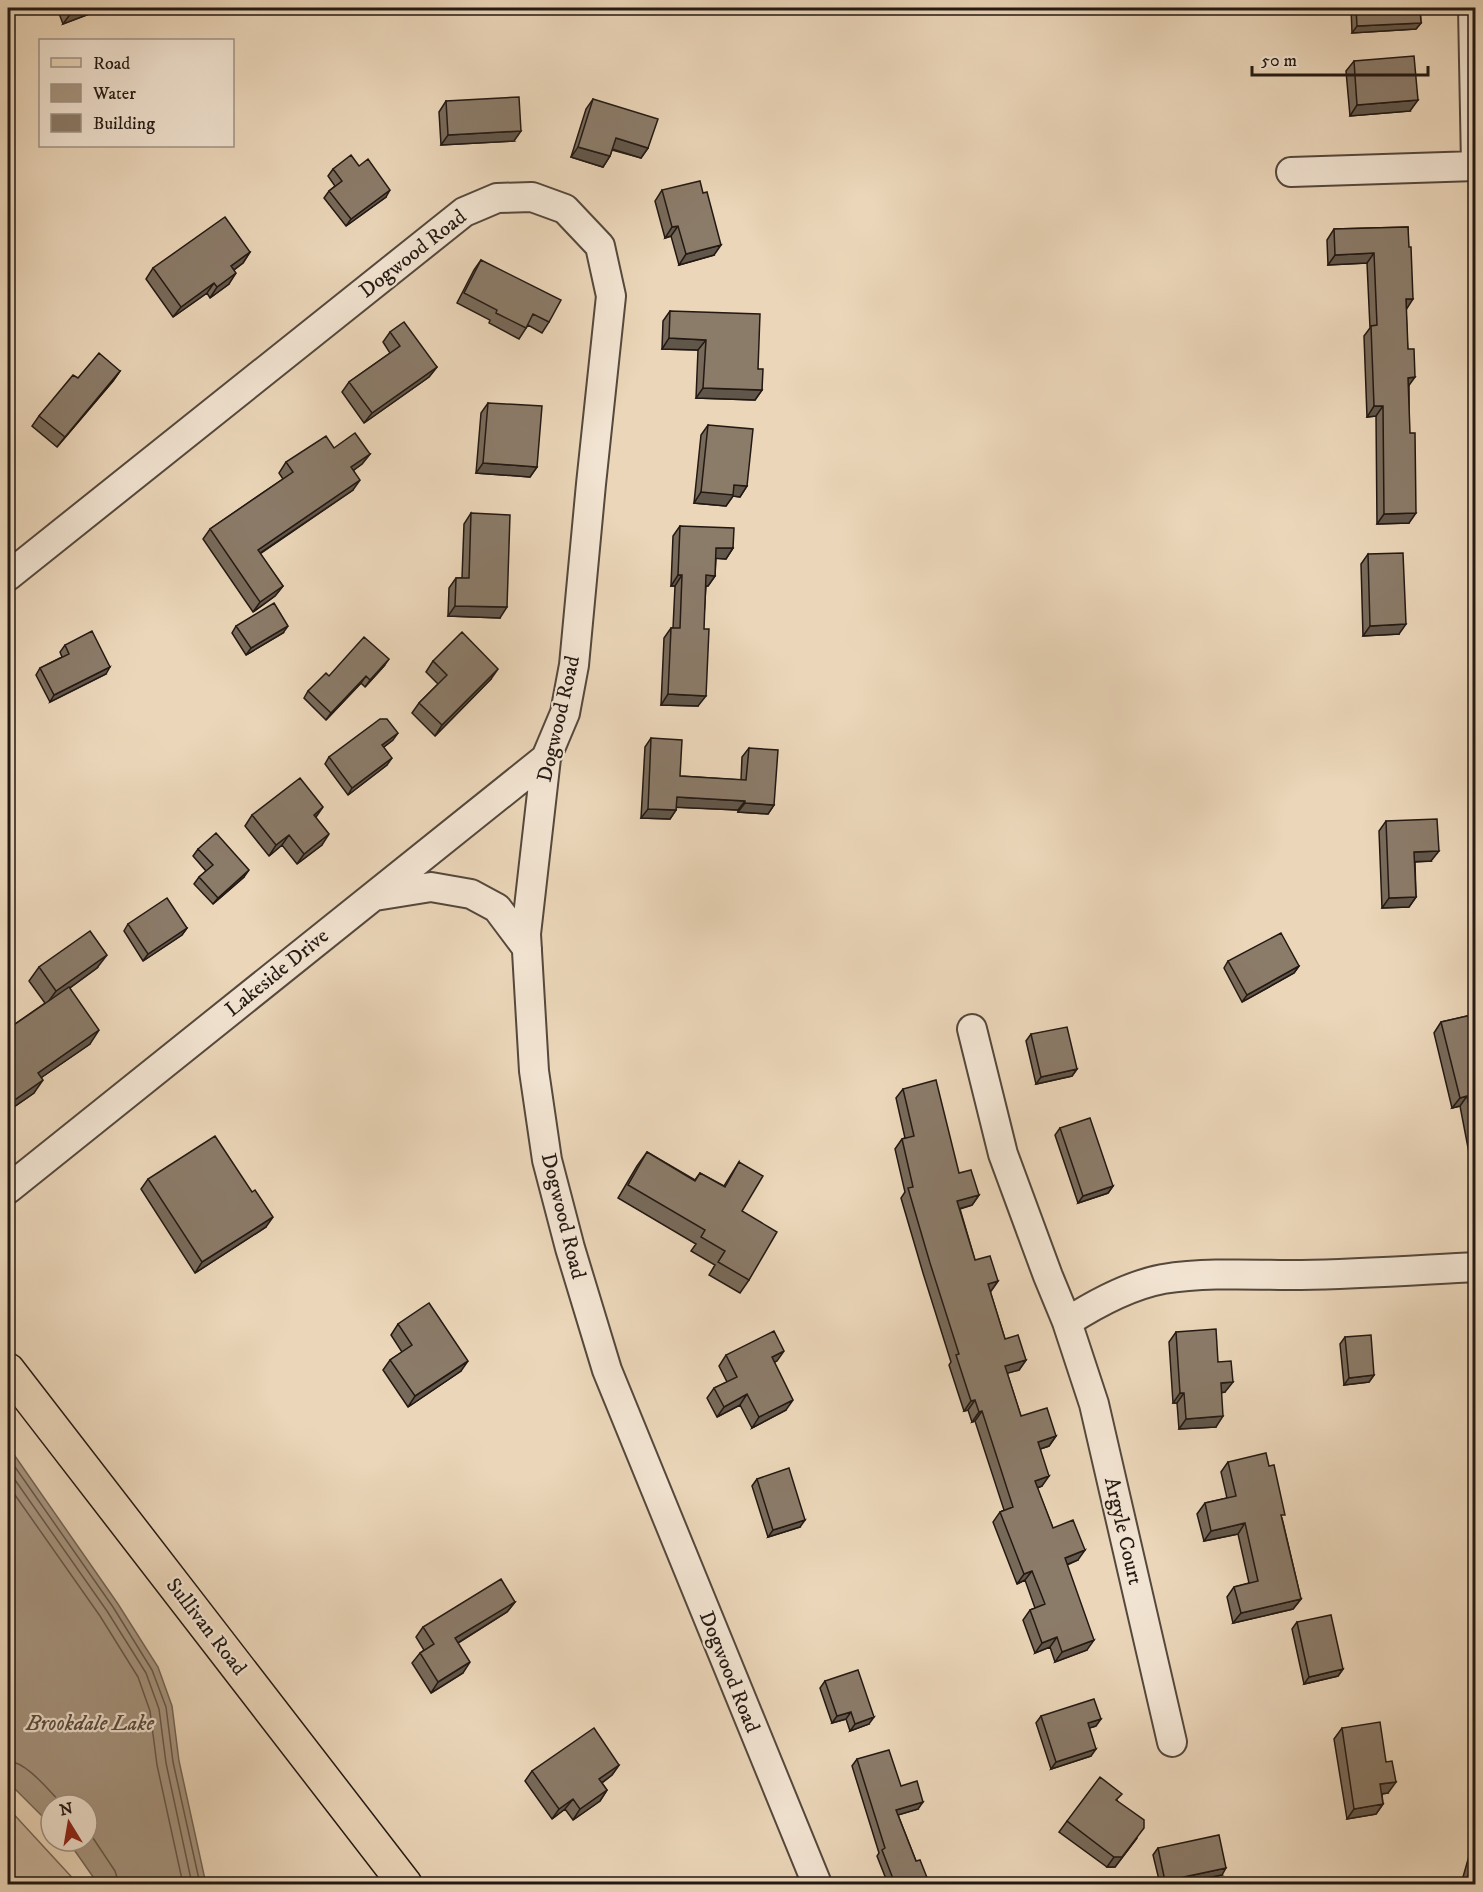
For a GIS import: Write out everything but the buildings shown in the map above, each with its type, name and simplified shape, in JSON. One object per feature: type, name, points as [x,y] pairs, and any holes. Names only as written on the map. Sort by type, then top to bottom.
[{"type":"main road","name":"Sullivan Road","points":[[8,1370],[405,1884]]},
{"type":"street","points":[[1291,172],[1476,165],[1473,8]]},
{"type":"street","name":"Dogwood Road","points":[[8,576],[464,212],[497,198],[532,197],[565,209],[600,246],[611,296],[574,665],[565,713],[546,758],[526,934],[534,1071],[547,1160],[570,1248],[607,1370],[817,1884]]},
{"type":"street","name":"Lakeside Drive","points":[[8,1189],[546,758]]},
{"type":"street","points":[[372,896],[431,886],[471,894],[497,908],[526,948]]},
{"type":"street","name":"Argyle Court","points":[[972,1029],[1003,1154],[1067,1322],[1094,1404],[1172,1742]]},
{"type":"street","points":[[1067,1322],[1124,1291],[1162,1279],[1476,1267]]},
{"type":"shaded area","points":[[8,1808],[39,1842],[39,1853],[49,1853],[78,1884],[8,1884]]},
{"type":"water","name":"Brookdale Lake","points":[[8,1446],[118,1604],[158,1667],[172,1706],[179,1761],[206,1884],[98,1884],[76,1853],[99,1853],[99,1793],[39,1793],[39,1813],[8,1782]]}]
